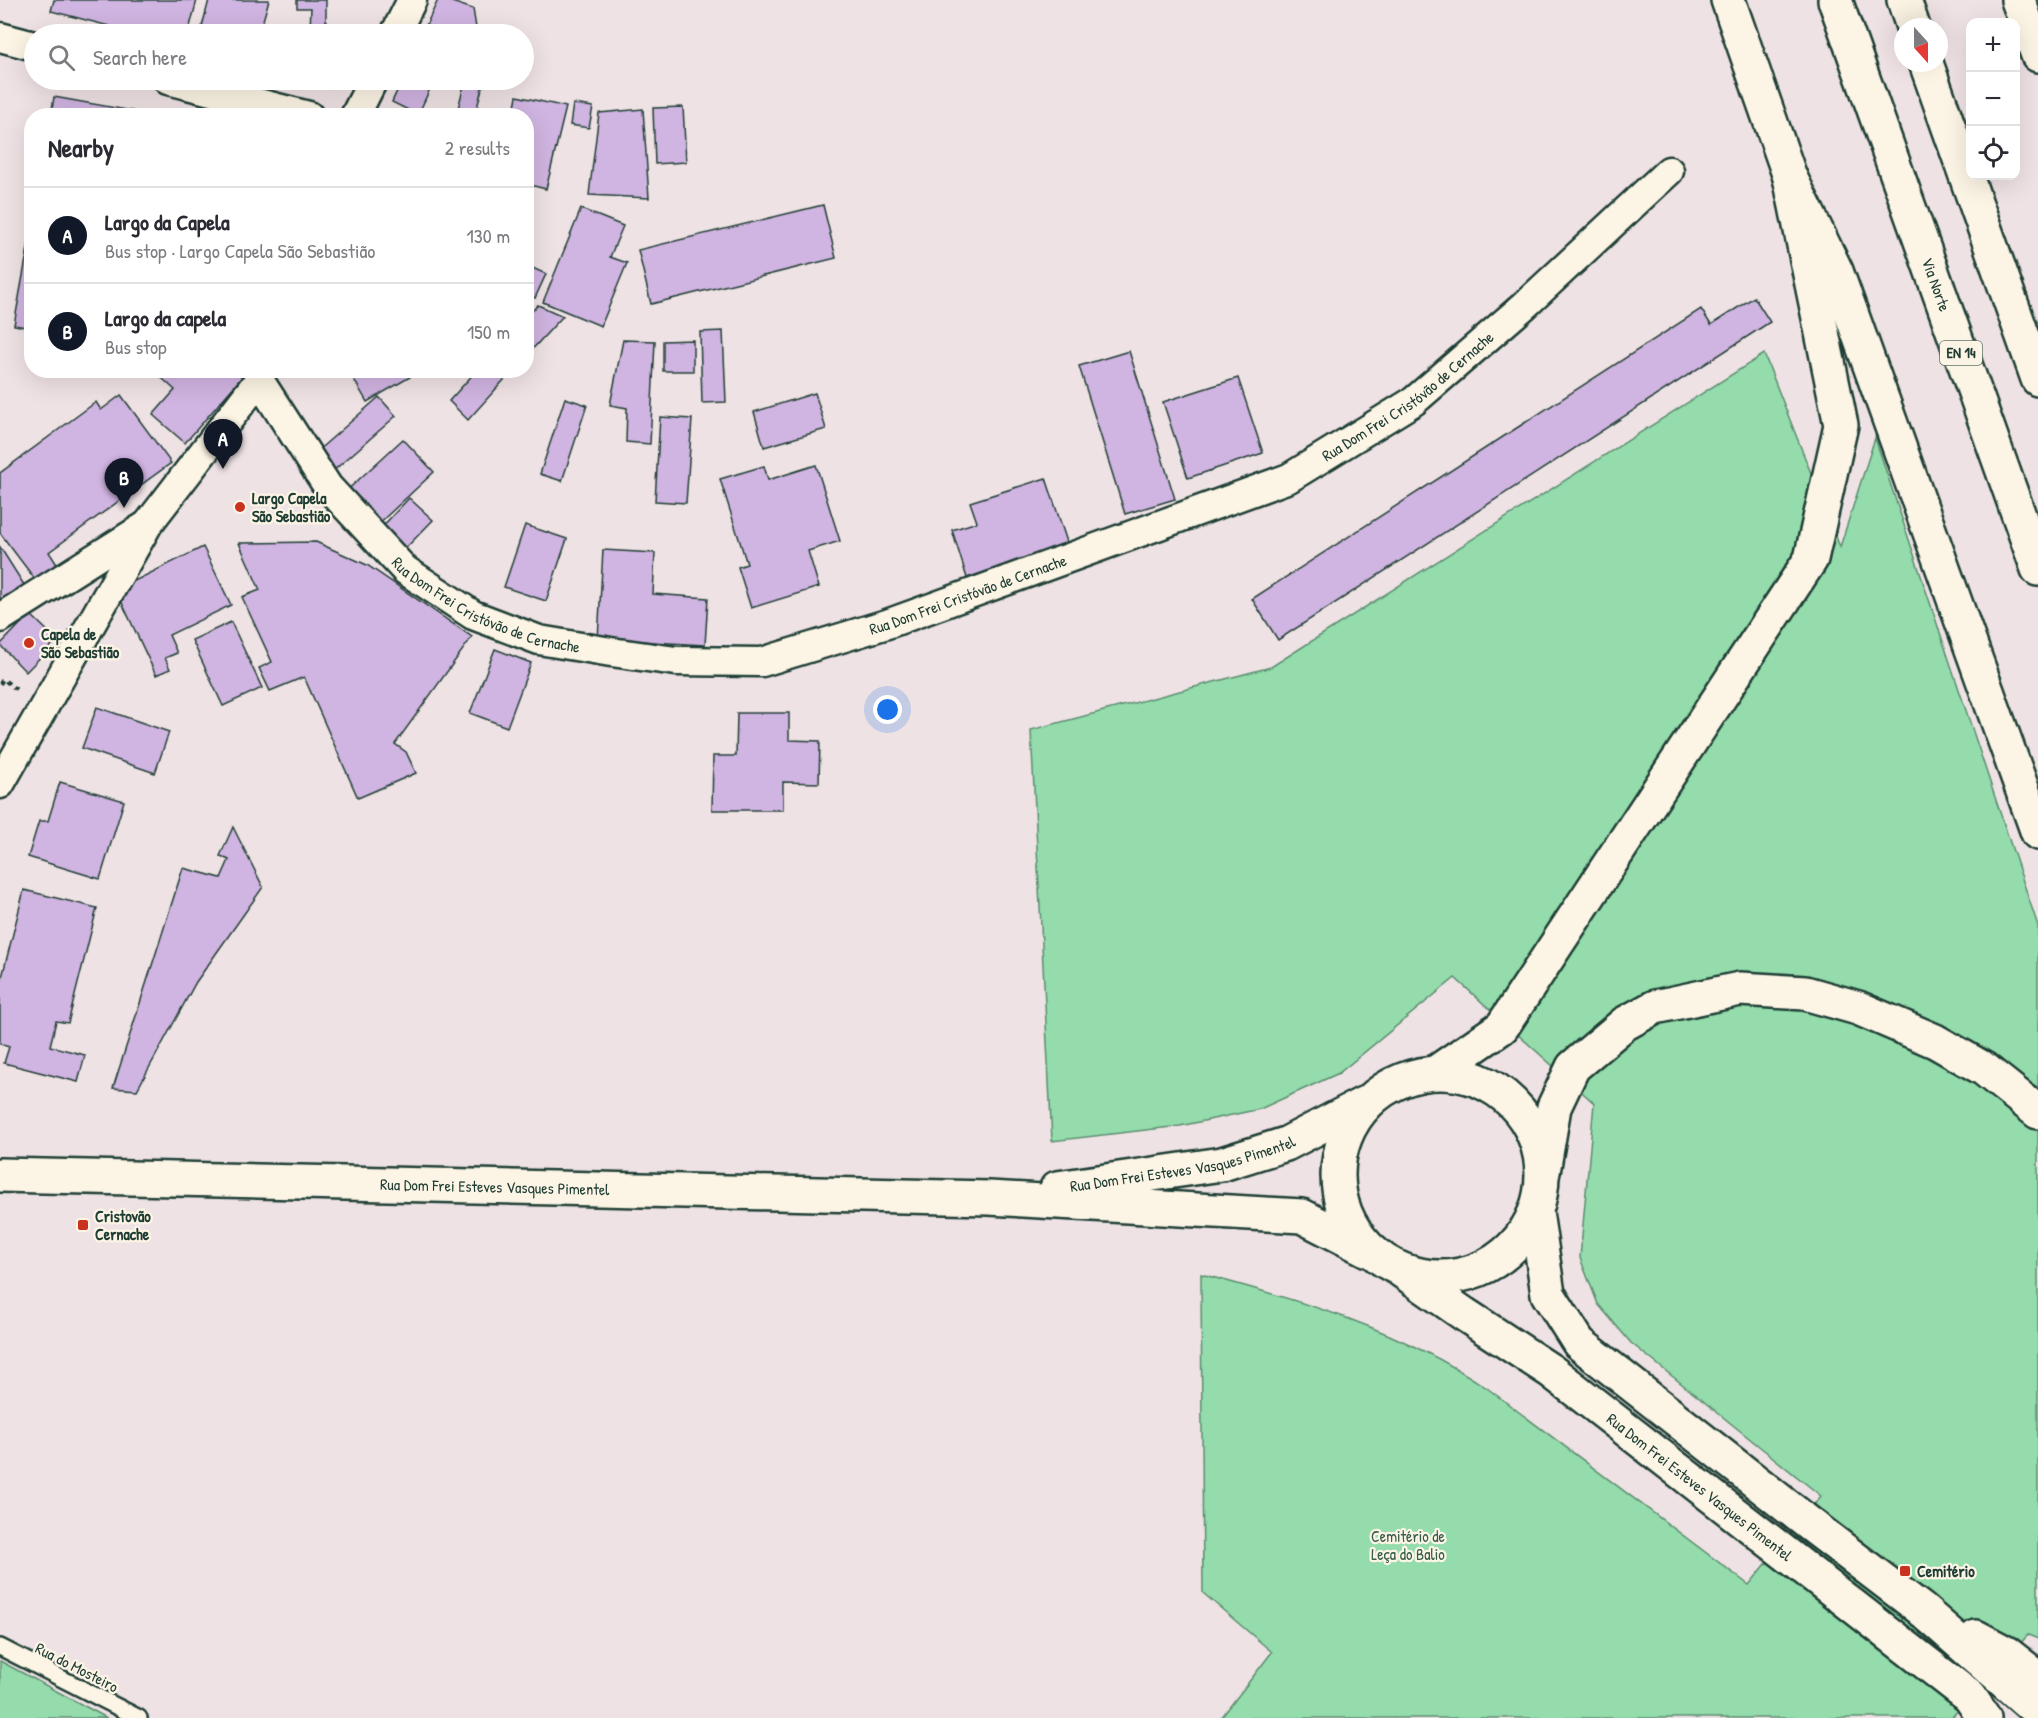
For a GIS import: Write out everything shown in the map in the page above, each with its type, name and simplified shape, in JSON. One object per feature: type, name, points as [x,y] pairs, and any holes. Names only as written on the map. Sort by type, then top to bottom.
[{"type":"main road","points":[[1728,0],[1790,177],[1836,272],[2038,833]]},
{"type":"main road","name":"Via Norte","points":[[1835,0],[2038,569]]},
{"type":"main road","points":[[1904,0],[1910,18]]},
{"type":"main road","points":[[2018,0],[2038,55]]},
{"type":"main road","points":[[1929,72],[2038,379]]},
{"type":"main road","points":[[1536,1212],[1515,1246],[1482,1269],[1442,1278],[1402,1271],[1368,1250],[1345,1217],[1336,1178],[1342,1139],[1365,1103],[1398,1080],[1438,1071],[1502,1027],[1811,559],[1841,425],[1790,177]]},
{"type":"main road","points":[[2038,1112],[1984,1069],[1935,1041],[1858,1008],[1805,993],[1740,989],[1655,1007],[1624,1024],[1574,1067],[1554,1107],[1536,1212],[1548,1294],[1579,1343],[1811,1526],[1921,1609],[2038,1711]]},
{"type":"main road","points":[[1438,1071],[1477,1078],[1511,1100],[1535,1133],[1543,1172]]},
{"type":"main road","name":"Rua Dom Frei Esteves Vasques Pimentel","points":[[989,1198],[1222,1164],[1286,1144],[1365,1103]]},
{"type":"main road","name":"Rua Dom Frei Esteves Vasques Pimentel","points":[[0,1175],[989,1198],[1302,1216],[1368,1250]]},
{"type":"main road","name":"Rua Dom Frei Esteves Vasques Pimentel","points":[[1402,1271],[1551,1371],[1970,1697],[1984,1718]]},
{"type":"main road","points":[[1921,1609],[2006,1653],[2038,1678]]},
{"type":"street","points":[[400,24],[412,0]]},
{"type":"street","points":[[0,37],[24,43]]},
{"type":"street","points":[[207,90],[278,108]]},
{"type":"street","points":[[359,108],[367,90]]},
{"type":"street","name":"Rua Dom Frei Cristóvão de Cernache","points":[[263,378],[328,487],[405,570],[473,615],[539,640],[601,651],[676,661],[762,662],[887,624],[1289,478],[1414,401],[1525,305],[1669,171]]},
{"type":"street","points":[[0,784],[148,524],[259,378]]},
{"type":"street","points":[[0,618],[148,524]]},
{"type":"lane","name":"Rua do Mosteiro","points":[[0,1647],[139,1718]]},
{"type":"green space","name":"Cemitério de Leça do Balio","points":[[1764,354],[1840,547],[1875,438],[2038,926],[2038,1639],[2028,1635],[1951,1718],[1221,1718],[1272,1652],[1203,1593],[1201,1274],[1313,1306],[1349,1319],[1420,1349],[1454,1367],[1487,1388],[1749,1585],[1821,1496],[1631,1343],[1598,1304],[1580,1258],[1594,1103],[1455,978],[1339,1073],[1260,1109],[1180,1126],[1052,1141],[1031,730],[1271,667]]},
{"type":"green space","points":[[0,1661],[107,1718],[0,1718]]},
{"type":"building","points":[[54,0],[197,0],[191,24],[101,24],[51,11]]},
{"type":"building","points":[[209,0],[269,0],[262,24],[203,24]]},
{"type":"building","points":[[297,0],[326,0],[326,24],[310,24],[311,8],[297,8]]},
{"type":"building","points":[[438,0],[446,0],[473,9],[475,24],[427,24]]},
{"type":"building","points":[[397,90],[429,90],[421,108],[404,108],[392,102]]},
{"type":"building","points":[[463,90],[482,90],[477,108],[458,108]]},
{"type":"building","points":[[517,96],[566,107],[546,189],[534,186],[534,108],[515,108]]},
{"type":"building","points":[[54,97],[116,108],[52,108]]},
{"type":"building","points":[[573,104],[593,107],[589,128],[570,125]]},
{"type":"building","points":[[683,107],[686,162],[655,164],[653,108]]},
{"type":"building","points":[[643,109],[649,198],[589,195],[599,113]]},
{"type":"building","points":[[823,205],[836,258],[651,304],[638,250]]},
{"type":"building","points":[[581,209],[623,226],[610,257],[627,263],[601,326],[543,302]]},
{"type":"building","points":[[534,269],[546,274],[534,298]]},
{"type":"building","points":[[24,270],[24,327],[14,325]]},
{"type":"building","points":[[1754,297],[1770,322],[1278,640],[1252,599],[1701,309],[1711,325]]},
{"type":"building","points":[[538,305],[563,316],[534,347],[534,309]]},
{"type":"building","points":[[723,331],[726,402],[702,403],[700,332]]},
{"type":"building","points":[[623,340],[655,341],[650,444],[626,442],[627,408],[610,405]]},
{"type":"building","points":[[693,340],[693,371],[663,371],[663,341]]},
{"type":"building","points":[[1129,351],[1175,499],[1125,514],[1079,366]]},
{"type":"building","points":[[162,378],[241,378],[185,443],[153,415],[175,390]]},
{"type":"building","points":[[353,378],[408,378],[367,402]]},
{"type":"building","points":[[470,378],[506,378],[468,420],[449,401]]},
{"type":"building","points":[[1238,378],[1263,453],[1188,478],[1163,402]]},
{"type":"building","points":[[815,393],[826,429],[764,447],[754,412]]},
{"type":"building","points":[[121,395],[171,463],[49,552],[58,566],[37,582],[0,533],[0,473],[96,402],[101,410]]},
{"type":"building","points":[[379,397],[396,416],[332,472],[315,453]]},
{"type":"building","points":[[565,398],[587,405],[562,481],[540,474]]},
{"type":"building","points":[[660,417],[692,419],[686,503],[655,501]]},
{"type":"building","points":[[403,439],[434,472],[374,528],[343,494]]},
{"type":"building","points":[[816,465],[840,541],[808,551],[819,587],[751,608],[738,567],[747,564],[720,479],[764,466],[768,480]]},
{"type":"building","points":[[1046,478],[1068,545],[967,578],[952,530],[977,522],[970,502]]},
{"type":"building","points":[[409,498],[433,520],[404,550],[381,528]]},
{"type":"building","points":[[525,525],[567,539],[546,601],[504,587]]},
{"type":"building","points":[[316,542],[367,565],[472,637],[395,744],[406,752],[416,773],[358,798],[304,677],[270,691],[259,668],[272,662],[242,597],[260,590],[239,543]]},
{"type":"building","points":[[0,547],[26,588],[0,604]]},
{"type":"building","points":[[203,547],[231,605],[169,635],[177,653],[165,658],[170,669],[156,675],[116,590]]},
{"type":"building","points":[[603,550],[655,553],[653,594],[708,598],[705,645],[598,639]]},
{"type":"building","name":"Capela de São Sebastião","points":[[30,614],[57,640],[26,672],[0,645]]},
{"type":"building","points":[[231,622],[262,688],[223,706],[192,640]]},
{"type":"building","points":[[495,649],[531,663],[507,727],[470,713]]},
{"type":"building","points":[[97,707],[169,732],[155,773],[82,748]]},
{"type":"building","points":[[737,713],[789,713],[789,740],[820,741],[819,783],[783,782],[783,810],[712,810],[713,756],[736,756]]},
{"type":"building","points":[[60,782],[124,801],[100,879],[28,857],[39,821],[48,821]]},
{"type":"building","points":[[233,827],[263,887],[196,982],[137,1090],[113,1088],[183,868],[221,878],[229,860],[220,856]]},
{"type":"building","points":[[24,890],[97,908],[68,1023],[56,1021],[50,1046],[85,1055],[78,1082],[4,1063],[9,1047],[0,1044],[0,985]]},
{"type":"place","name":"Largo da Capela","points":[[223,469]]},
{"type":"place","name":"Largo Capela São Sebastião","points":[[240,507]]},
{"type":"place","name":"Largo da capela","points":[[124,508]]},
{"type":"place","name":"Capela de São Sebastião","points":[[29,643]]},
{"type":"place","name":"Cristovão Cernache","points":[[83,1225]]},
{"type":"place","name":"Cemitério","points":[[1905,1571]]}]
